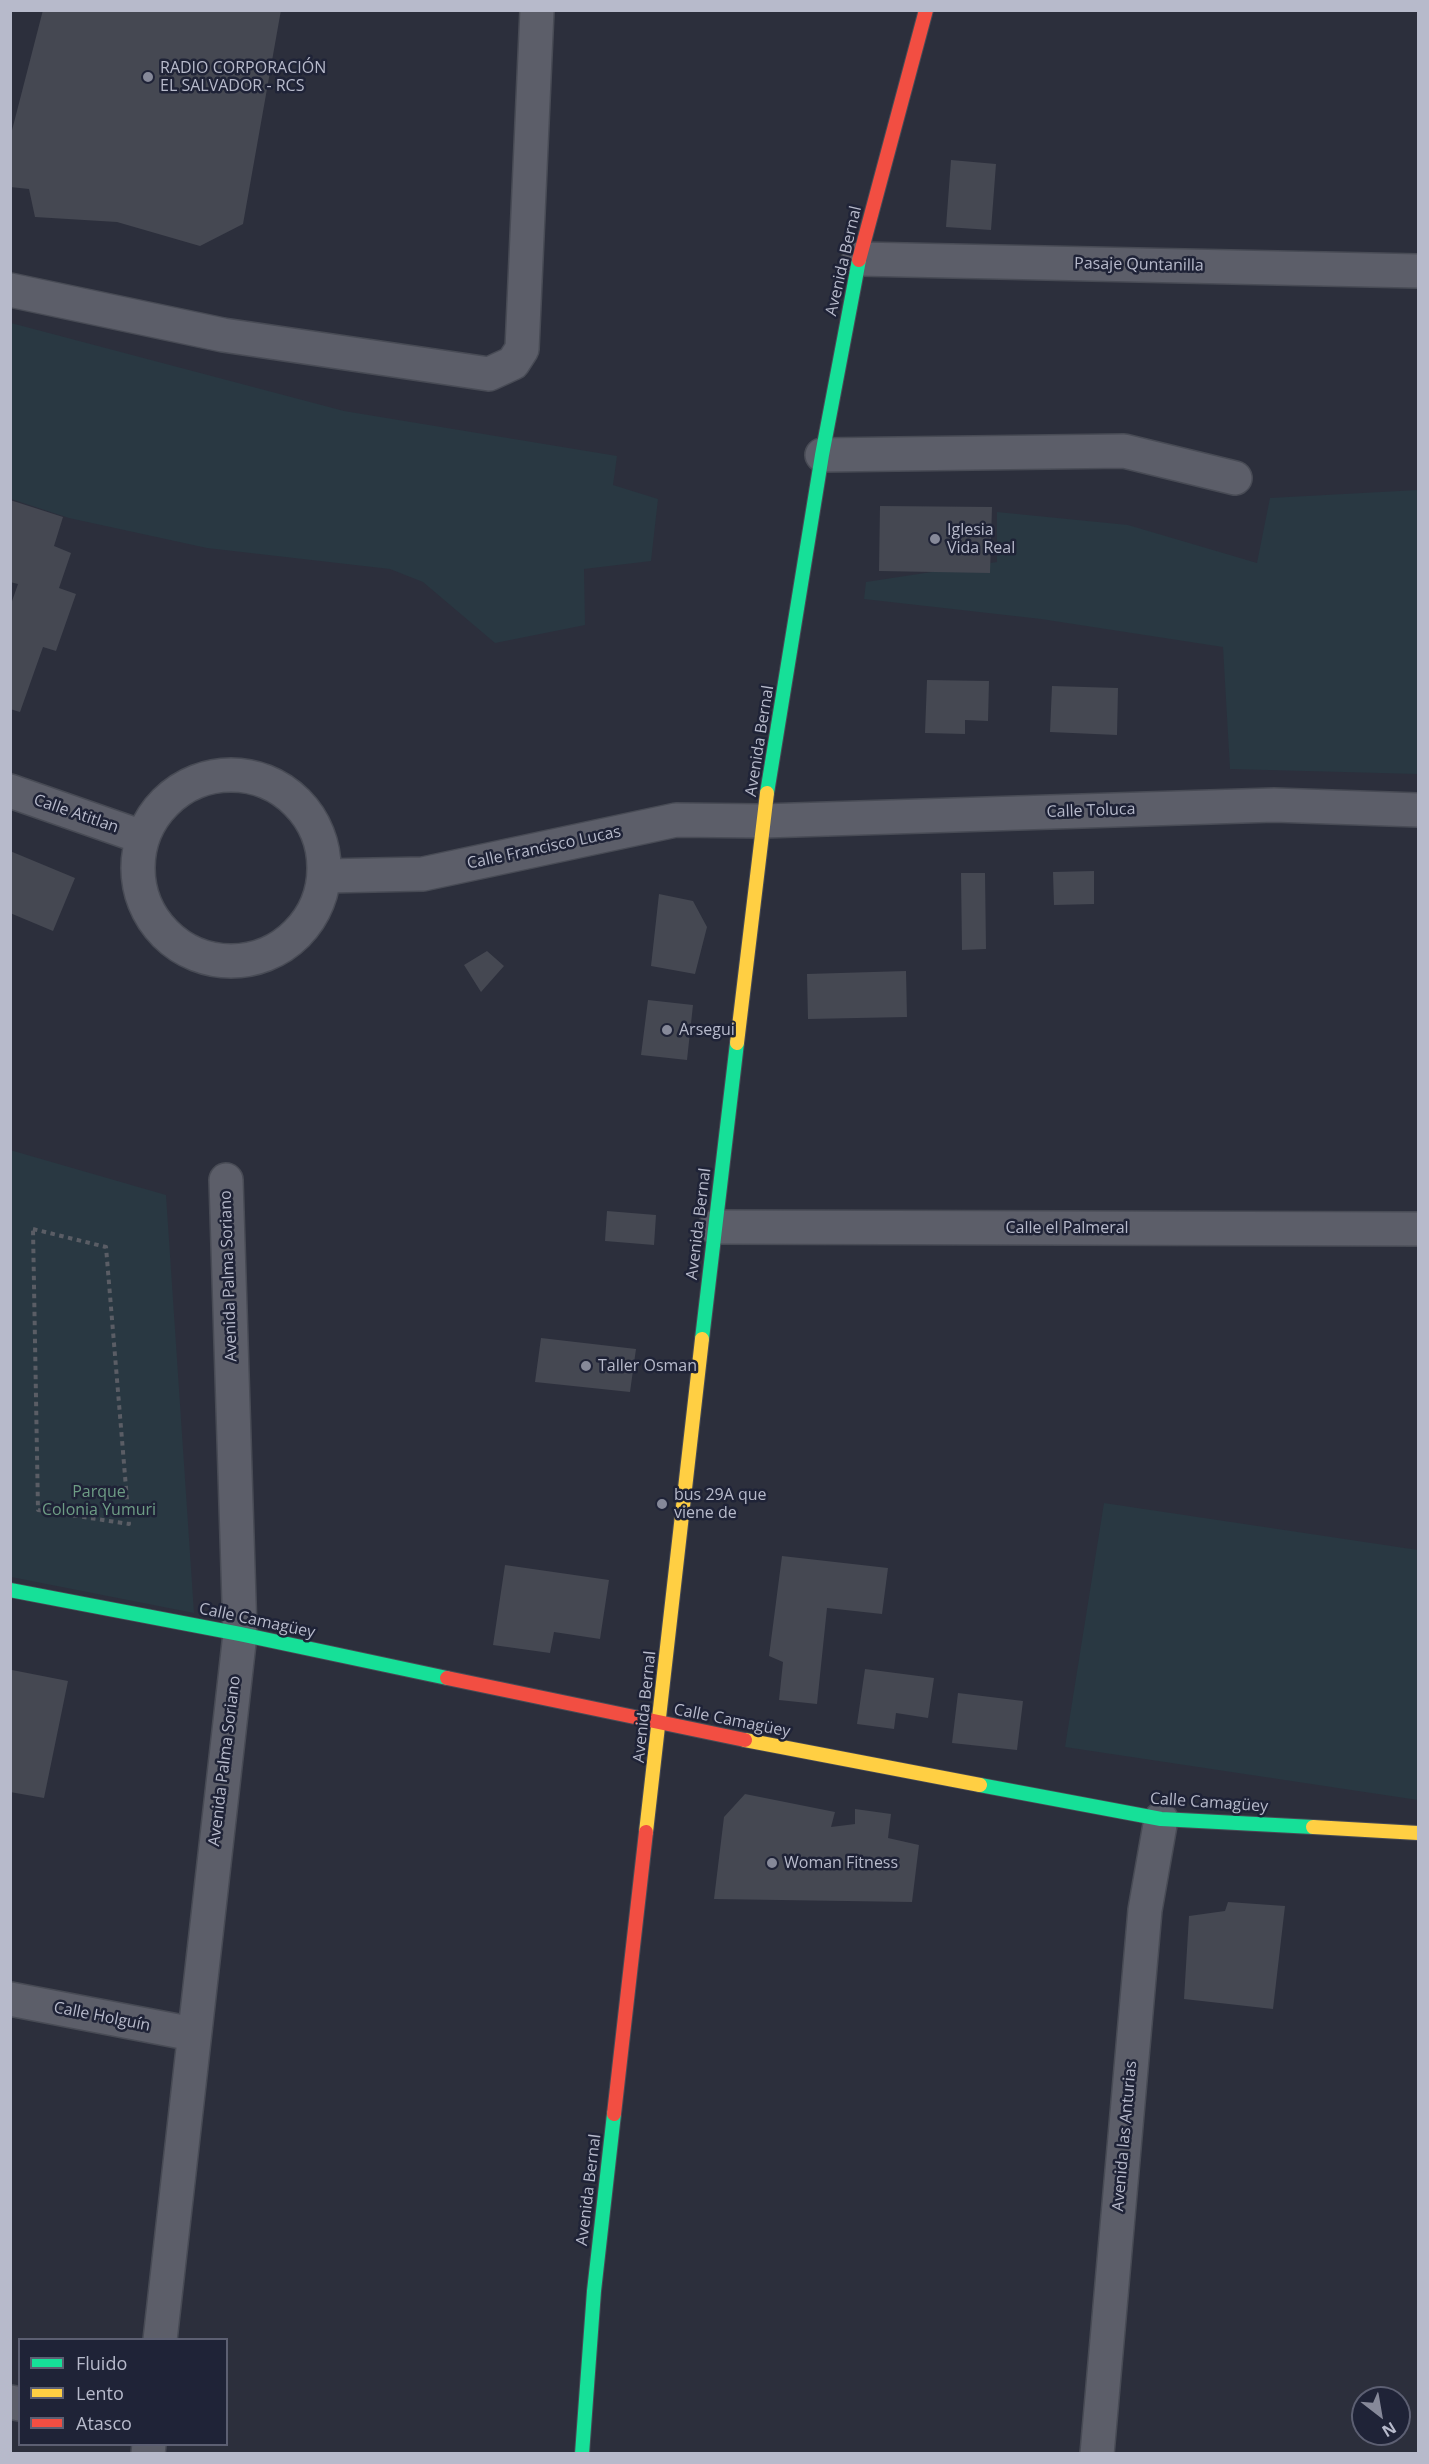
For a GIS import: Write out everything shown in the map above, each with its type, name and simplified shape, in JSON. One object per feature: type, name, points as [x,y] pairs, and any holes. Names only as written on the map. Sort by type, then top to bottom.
[{"type":"main road","name":"Avenida Bernal","points":[[582,2454],[594,2291],[763,821],[822,455],[859,259],[926,10]]},
{"type":"main road","name":"Calle Camagüey","points":[[10,1590],[240,1634],[659,1724],[1161,1819],[1419,1833]]},
{"type":"street","points":[[10,290],[223,335],[489,375],[513,363],[522,349],[537,10]]},
{"type":"street","name":"Pasaje Quntanilla","points":[[859,259],[1419,271]]},
{"type":"street","points":[[822,455],[1124,452],[1235,478]]},
{"type":"street","points":[[231,774],[261,779],[289,794],[310,817],[322,845],[325,876],[317,906],[302,929],[281,948],[255,959],[227,962],[200,957],[175,944],[155,925],[142,900],[136,873],[142,837],[152,817],[174,794],[200,780],[231,774]]},
{"type":"street","name":"Calle Atitlan","points":[[10,790],[142,837]]},
{"type":"street","name":"Calle Toluca","points":[[763,821],[1274,805],[1419,810]]},
{"type":"street","name":"Calle Francisco Lucas","points":[[325,876],[423,874],[676,820],[763,821]]},
{"type":"street","name":"Avenida Palma Soriano","points":[[160,2338],[240,1634],[226,1180]]},
{"type":"street","name":"Calle el Palmeral","points":[[715,1227],[1419,1229]]},
{"type":"street","name":"Avenida las Anturias","points":[[1097,2454],[1145,1910],[1161,1819]]},
{"type":"street","name":"Calle Holguín","points":[[10,1999],[193,2034]]},
{"type":"path","points":[[33,1229],[106,1247],[127,1501],[129,1524],[38,1509],[33,1229]]},
{"type":"green space","points":[[11,323],[344,411],[617,456],[613,485],[658,499],[651,561],[584,569],[585,625],[495,643],[423,582],[390,569],[207,548],[69,518],[11,499]]},
{"type":"green space","points":[[1418,490],[1418,774],[1230,769],[1223,647],[1041,619],[864,599],[866,582],[997,562],[997,512],[1128,525],[1257,563],[1270,498]]},
{"type":"green space","name":"Parque Colonia Yumuri","points":[[10,1150],[166,1195],[194,1613],[11,1577]]},
{"type":"green space","points":[[1104,1503],[1418,1550],[1418,1800],[1065,1747]]},
{"type":"building","name":"RADIO CORPORACIÓN EL SALVADOR - RCS","points":[[43,10],[281,10],[243,224],[200,246],[117,222],[35,217],[29,189],[10,187],[10,138]]},
{"type":"building","points":[[951,160],[996,164],[991,230],[946,227]]},
{"type":"building","points":[[10,500],[63,517],[54,546],[71,553],[59,588],[76,594],[56,651],[43,647],[20,712],[10,709],[10,607],[18,584],[10,582]]},
{"type":"building","name":"Iglesia Vida Real","points":[[880,506],[992,507],[990,573],[879,571]]},
{"type":"building","points":[[927,680],[989,681],[988,721],[965,720],[965,734],[925,733]]},
{"type":"building","points":[[1052,686],[1118,688],[1117,735],[1050,732]]},
{"type":"building","points":[[10,851],[75,878],[53,931],[10,913]]},
{"type":"building","points":[[1094,871],[1094,904],[1054,905],[1053,872]]},
{"type":"building","points":[[961,873],[985,873],[986,949],[962,950]]},
{"type":"building","points":[[659,894],[693,901],[707,927],[695,974],[651,966]]},
{"type":"building","points":[[487,951],[504,966],[481,992],[464,965]]},
{"type":"building","points":[[906,971],[907,1017],[808,1019],[807,974]]},
{"type":"building","name":"Arsegui","points":[[648,1000],[693,1005],[687,1060],[641,1055]]},
{"type":"building","points":[[607,1211],[656,1215],[654,1245],[605,1241]]},
{"type":"building","name":"Taller Osman","points":[[541,1338],[636,1349],[630,1392],[535,1382]]},
{"type":"building","points":[[782,1556],[888,1568],[882,1614],[827,1608],[817,1704],[779,1700],[783,1662],[769,1656]]},
{"type":"building","points":[[505,1565],[609,1580],[600,1639],[554,1632],[550,1653],[493,1645]]},
{"type":"building","points":[[865,1669],[934,1678],[928,1718],[896,1713],[894,1729],[857,1724]]},
{"type":"building","points":[[12,1670],[68,1681],[44,1798],[10,1792]]},
{"type":"building","points":[[958,1693],[1023,1701],[1017,1750],[952,1743]]},
{"type":"building","name":"Woman Fitness","points":[[745,1794],[835,1812],[831,1827],[855,1824],[855,1809],[891,1814],[888,1838],[919,1845],[912,1902],[714,1899],[724,1817]]},
{"type":"building","points":[[1228,1902],[1285,1906],[1273,2009],[1184,1999],[1189,1916],[1225,1911]]},
{"type":"traffic: fast","points":[[767,793],[822,455],[859,260]]},
{"type":"traffic: fast","points":[[702,1339],[737,1043]]},
{"type":"traffic: fast","points":[[10,1590],[240,1634],[447,1678]]},
{"type":"traffic: fast","points":[[980,1785],[1161,1819],[1313,1827]]},
{"type":"traffic: fast","points":[[582,2454],[594,2291],[614,2114]]},
{"type":"traffic: slow","points":[[737,1043],[767,793]]},
{"type":"traffic: slow","points":[[646,1832],[702,1339]]},
{"type":"traffic: slow","points":[[745,1740],[980,1785]]},
{"type":"traffic: slow","points":[[1313,1827],[1418,1833]]},
{"type":"traffic: jam","points":[[859,260],[926,10]]},
{"type":"traffic: jam","points":[[447,1678],[745,1740]]},
{"type":"traffic: jam","points":[[614,2114],[646,1832]]},
{"type":"place","name":"RADIO CORPORACIÓN EL SALVADOR - RCS","points":[[148,77]]},
{"type":"place","name":"Iglesia Vida Real","points":[[935,539]]},
{"type":"place","name":"Arsegui","points":[[667,1030]]},
{"type":"place","name":"Taller Osman","points":[[586,1366]]},
{"type":"place","name":"bus 29A que viene de","points":[[662,1504]]},
{"type":"place","name":"Woman Fitness","points":[[772,1863]]}]
